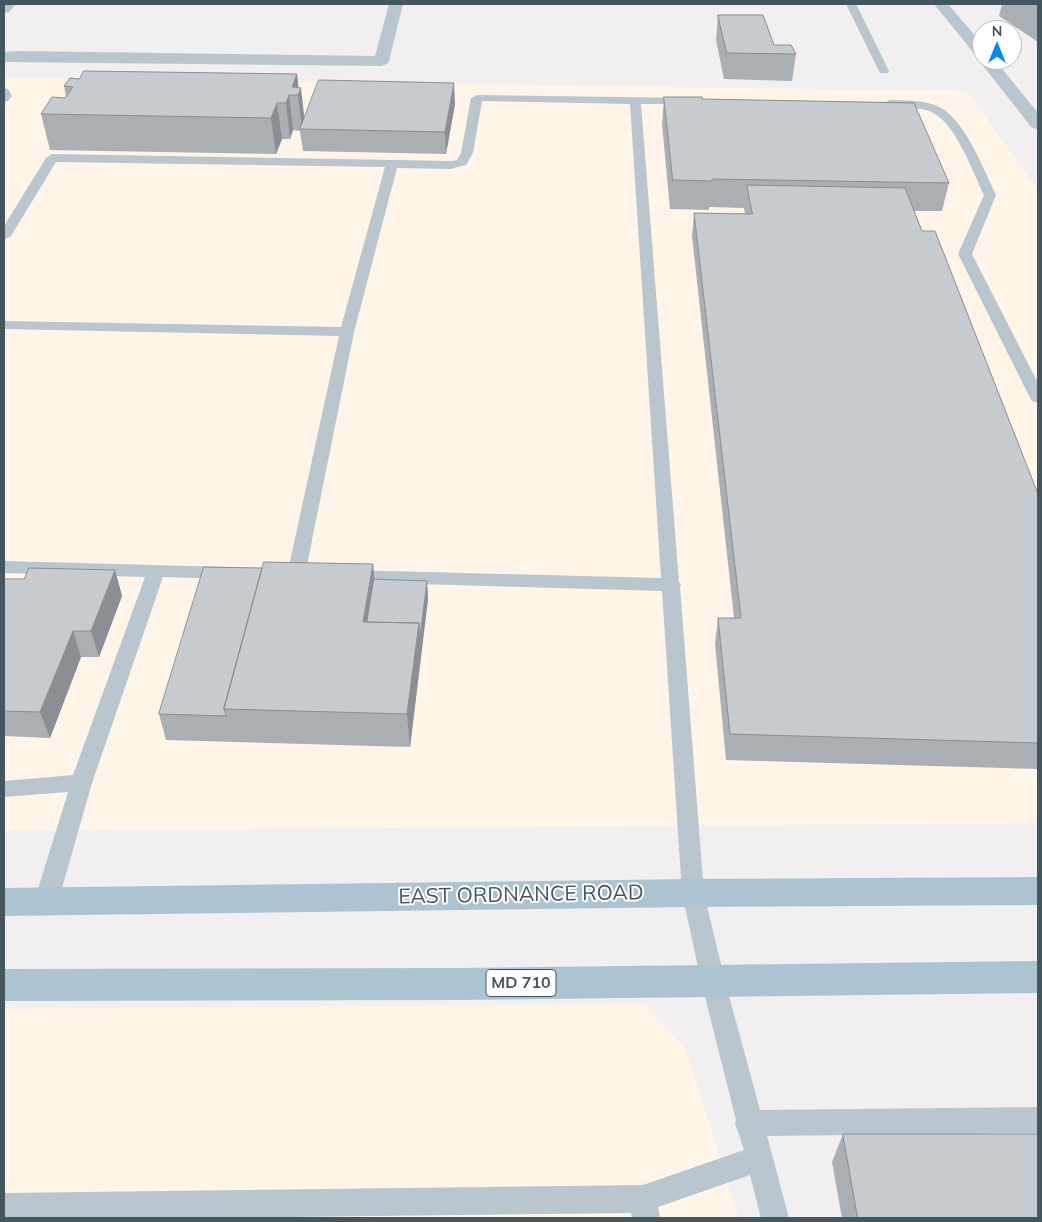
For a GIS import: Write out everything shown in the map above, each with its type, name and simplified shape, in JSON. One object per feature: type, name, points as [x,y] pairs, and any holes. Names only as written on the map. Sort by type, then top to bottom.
[{"type":"main road","name":"EAST ORDNANCE ROAD","points":[[4,902],[693,893],[1038,891]]},
{"type":"main road","name":"MD 710","points":[[4,985],[449,984],[1038,977]]},
{"type":"street","points":[[4,9],[9,4]]},
{"type":"street","points":[[8,55],[380,61],[396,4]]},
{"type":"street","points":[[941,4],[972,42]]},
{"type":"street","points":[[995,70],[1038,124]]},
{"type":"street","points":[[1018,99],[1038,96]]},
{"type":"lane","points":[[851,4],[884,71]]},
{"type":"lane","points":[[4,91],[6,96],[4,99]]},
{"type":"lane","points":[[4,236],[52,158],[451,165],[462,162],[467,153],[478,98],[702,101]]},
{"type":"lane","points":[[635,101],[672,585],[693,893],[748,1122],[775,1218]]},
{"type":"lane","points":[[876,103],[905,103],[937,110],[950,120],[990,195],[965,254],[1038,398]]},
{"type":"lane","points":[[296,575],[348,332],[392,165]]},
{"type":"lane","points":[[4,326],[348,332]]},
{"type":"lane","points":[[4,566],[247,573]]},
{"type":"lane","points":[[46,902],[81,783],[156,571]]},
{"type":"lane","points":[[277,574],[316,575]]},
{"type":"lane","points":[[335,576],[672,585]]},
{"type":"lane","points":[[4,790],[81,783]]},
{"type":"lane","points":[[748,1122],[1038,1120]]},
{"type":"lane","points":[[4,1207],[297,1211],[645,1209],[759,1158]]},
{"type":"shaded area","points":[[4,78],[967,91],[1038,190],[1038,823],[4,831]]},
{"type":"shaded area","points":[[645,1004],[686,1049],[739,1218],[4,1218],[4,1009]]},
{"type":"building","points":[[718,15],[763,15],[774,45],[791,45],[796,54],[727,53]]},
{"type":"building","points":[[84,71],[297,74],[292,87],[301,88],[298,95],[289,95],[286,103],[277,103],[271,118],[41,114],[52,97],[65,98],[73,87],[64,86],[70,78],[79,79]]},
{"type":"building","points":[[319,80],[454,83],[445,132],[300,129]]},
{"type":"building","points":[[664,97],[914,103],[949,183],[673,180]]},
{"type":"building","points":[[747,185],[905,188],[922,231],[935,231],[1038,494],[1038,743],[730,734],[718,618],[741,618],[694,213],[752,214]]},
{"type":"building","points":[[264,562],[373,564],[363,622],[419,623],[407,714],[224,709]]},
{"type":"building","points":[[204,567],[262,568],[224,709],[226,716],[159,714]]},
{"type":"building","points":[[29,568],[115,570],[91,631],[73,631],[40,712],[4,711],[4,579],[24,579]]},
{"type":"building","points":[[374,579],[427,581],[420,638],[419,623],[367,622]]},
{"type":"building","points":[[843,1134],[1038,1134],[1038,1218],[858,1218]]}]
